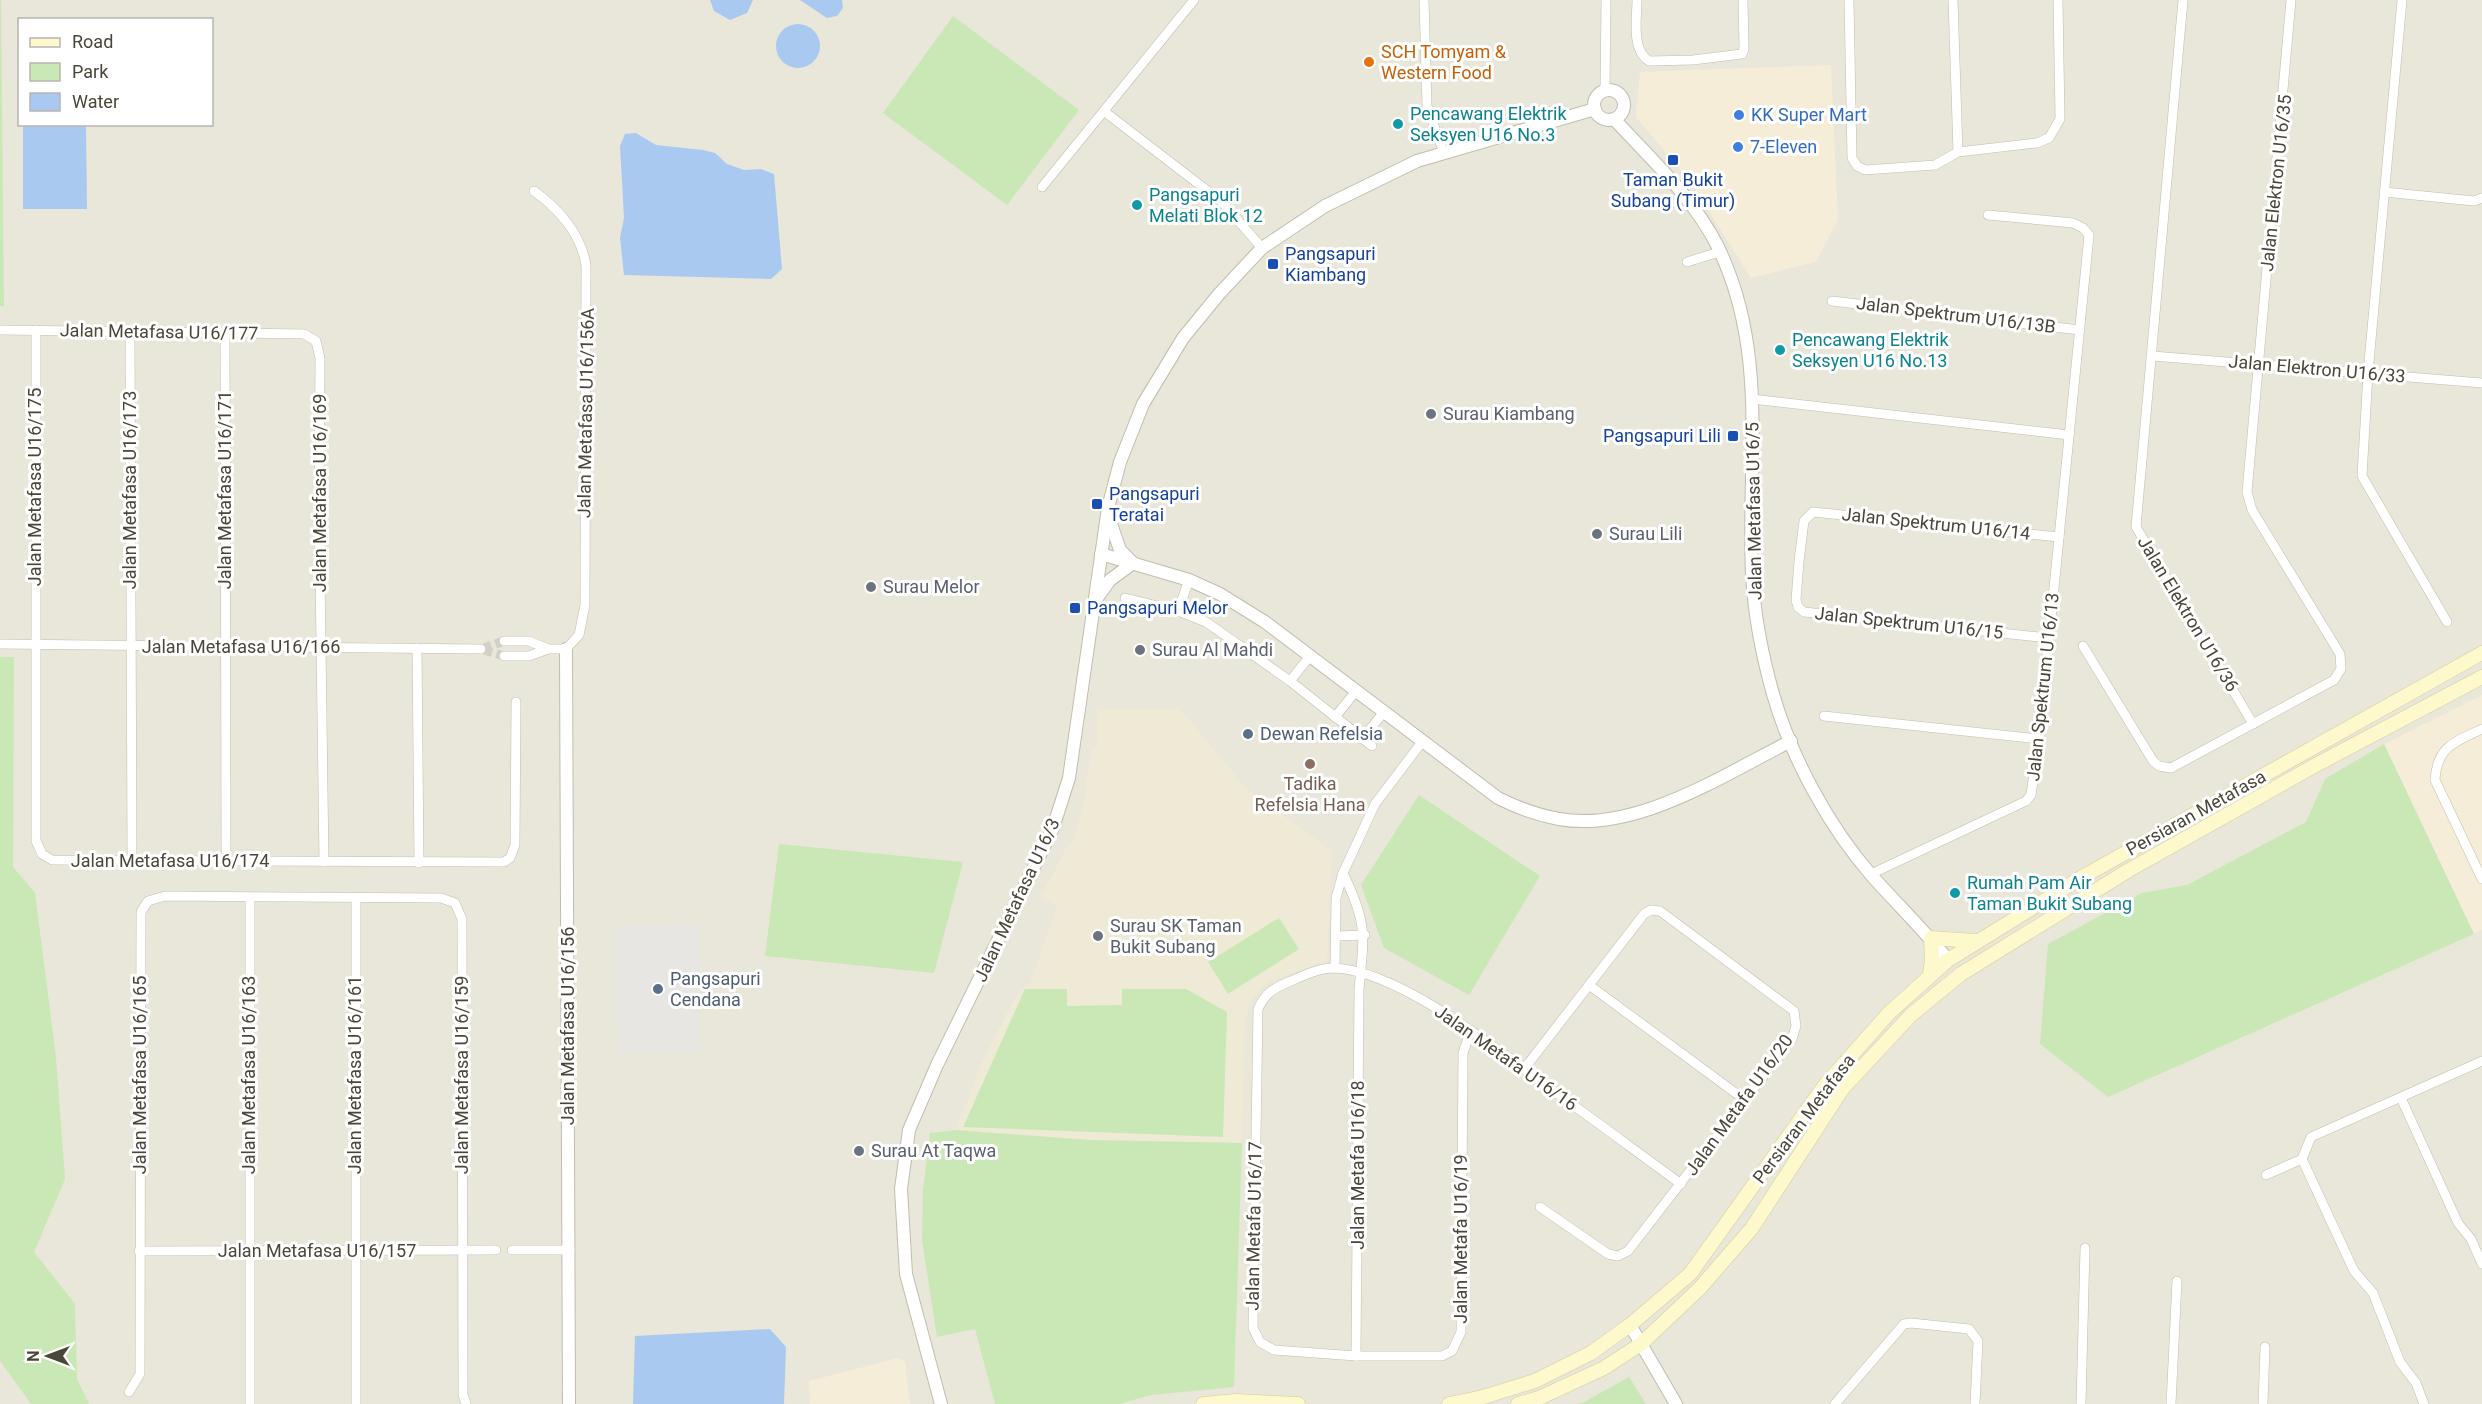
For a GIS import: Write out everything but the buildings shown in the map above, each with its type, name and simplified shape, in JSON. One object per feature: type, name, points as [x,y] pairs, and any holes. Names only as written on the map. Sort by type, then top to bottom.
[{"type":"main road","name":"Persiaran Metafasa","points":[[1449,1404],[1483,1397],[1535,1381],[1591,1353],[1630,1326],[1690,1274],[1824,1085],[1889,1013],[1948,960],[2084,876],[2482,653]]},
{"type":"main road","name":"Persiaran Metafasa","points":[[1518,1404],[1539,1398],[1604,1368],[1641,1344],[1700,1288],[1752,1228],[1843,1088],[1911,1015],[1961,974],[2128,870],[2314,766],[2482,677]]},
{"type":"main road","points":[[1930,975],[1931,938],[1977,941]]},
{"type":"main road","points":[[1948,960],[1959,964],[1981,961]]},
{"type":"main road","points":[[1203,1404],[1234,1401],[1298,1404]]},
{"type":"street","points":[[1042,187],[1194,0]]},
{"type":"street","points":[[1424,0],[1427,106],[1444,153]]},
{"type":"street","points":[[1605,91],[1606,0]]},
{"type":"street","points":[[1637,0],[1638,48],[1643,57],[1649,61],[1693,60],[1742,54],[1744,49],[1743,0]]},
{"type":"street","points":[[1849,0],[1852,158],[1857,166],[1865,170],[1935,165],[1958,152],[2037,143],[2049,138],[2056,130],[2060,119],[2058,0]]},
{"type":"street","points":[[1953,0],[1958,152]]},
{"type":"street","points":[[2153,356],[2183,0]]},
{"type":"street","name":"Jalan Elektron U16/35","points":[[2258,365],[2284,101],[2291,0]]},
{"type":"street","points":[[2402,0],[2368,374],[2362,470],[2364,482],[2447,622]]},
{"type":"street","points":[[1605,91],[1616,92],[1623,101],[1622,112],[1614,119],[1602,118],[1595,109],[1596,98],[1605,91]]},
{"type":"street","name":"Jalan Metafasa U16/3","points":[[941,1404],[906,1274],[901,1189],[909,1130],[1053,828],[1069,778],[1107,514],[1120,462],[1143,404],[1183,338],[1262,248],[1326,206],[1417,161],[1595,109]]},
{"type":"street","points":[[1105,112],[1222,202],[1262,248]]},
{"type":"street","name":"Jalan Metafasa U16/5","points":[[1614,119],[1692,204],[1719,252],[1738,299],[1749,344],[1752,399],[1752,572],[1755,608],[1774,697],[1791,741],[1824,811],[1870,874],[1931,938],[1948,960]]},
{"type":"street","name":"Jalan Metafasa U16/156A","points":[[534,191],[548,201],[574,232],[585,254],[586,266],[585,605],[579,635],[566,649]]},
{"type":"street","points":[[2384,192],[2474,201],[2482,198]]},
{"type":"street","name":"Jalan Spektrum U16/13","points":[[1870,874],[2026,801],[2031,795],[2040,739],[2089,235],[2083,228],[2073,223],[1988,215]]},
{"type":"street","points":[[1687,262],[1719,252]]},
{"type":"street","name":"Jalan Spektrum U16/13B","points":[[1832,301],[2080,330]]},
{"type":"street","name":"Jalan Metafasa U16/177","points":[[0,330],[304,334],[316,341]]},
{"type":"street","name":"Jalan Metafasa U16/175","points":[[35,644],[36,330]]},
{"type":"street","name":"Jalan Metafasa U16/173","points":[[130,333],[129,646],[132,861]]},
{"type":"street","name":"Jalan Metafasa U16/171","points":[[225,333],[226,861]]},
{"type":"street","name":"Jalan Metafasa U16/169","points":[[316,341],[320,358],[324,862]]},
{"type":"street","name":"Jalan Elektron U16/33","points":[[2153,356],[2482,383]]},
{"type":"street","name":"Jalan Elektron U16/36","points":[[2153,356],[2136,527],[2253,724]]},
{"type":"street","points":[[2083,646],[2153,761],[2164,767],[2177,767],[2334,680],[2341,669],[2340,654],[2248,501],[2258,365]]},
{"type":"street","points":[[1752,399],[2069,435]]},
{"type":"street","name":"Jalan Spektrum U16/14","points":[[1813,512],[2059,537]]},
{"type":"street","name":"Jalan Spektrum U16/15","points":[[1813,512],[1804,520],[1799,561],[1796,600],[1798,607],[1804,612],[2049,638]]},
{"type":"street","points":[[1107,514],[1120,550],[1133,563]]},
{"type":"street","points":[[1101,554],[1189,580],[1220,594],[1265,622],[1498,798],[1529,812],[1561,820],[1596,821],[1639,815],[1791,741]]},
{"type":"street","points":[[1094,602],[1110,580],[1133,563]]},
{"type":"street","points":[[1178,611],[1189,580]]},
{"type":"street","points":[[1125,598],[1178,611],[1206,622],[1290,681],[1372,746]]},
{"type":"street","points":[[504,641],[529,641],[548,649]]},
{"type":"street","name":"Jalan Metafasa U16/166","points":[[0,644],[482,649]]},
{"type":"street","name":"Jalan Metafasa U16/174","points":[[35,644],[36,841],[42,854],[52,860],[497,864],[510,858],[515,845],[516,702]]},
{"type":"street","points":[[417,648],[419,863]]},
{"type":"street","points":[[504,656],[529,656],[548,649],[566,649]]},
{"type":"street","name":"Jalan Metafasa U16/156","points":[[566,649],[569,1404]]},
{"type":"street","points":[[1290,681],[1310,656]]},
{"type":"street","points":[[1335,717],[1356,692]]},
{"type":"street","points":[[1362,739],[1384,712]]},
{"type":"street","points":[[1824,716],[2040,739]]},
{"type":"street","points":[[2482,729],[2442,751],[2435,780],[2482,879]]},
{"type":"street","points":[[1335,968],[1336,898],[1343,873],[1375,804],[1422,742]]},
{"type":"street","name":"Jalan Metafa U16/18","points":[[1343,873],[1358,904],[1365,935],[1361,974],[1356,1356]]},
{"type":"street","name":"Jalan Metafasa U16/165","points":[[129,1392],[140,1374],[141,912],[148,901],[165,896],[249,898]]},
{"type":"street","points":[[249,898],[356,898]]},
{"type":"street","name":"Jalan Metafasa U16/163","points":[[249,898],[250,1404]]},
{"type":"street","name":"Jalan Metafasa U16/159","points":[[356,898],[441,898],[455,903],[462,919],[465,1249],[463,1395],[466,1404]]},
{"type":"street","name":"Jalan Metafasa U16/161","points":[[356,898],[356,1404]]},
{"type":"street","name":"Jalan Metafa U16/20","points":[[1524,1069],[1644,914],[1651,910],[1660,911],[1794,1011],[1796,1026],[1792,1039],[1628,1251],[1618,1256],[1608,1254],[1540,1207]]},
{"type":"street","points":[[1336,936],[1365,935]]},
{"type":"street","name":"Jalan Metafa U16/16","points":[[1258,1009],[1263,998],[1274,988],[1319,970],[1335,968],[1361,974],[1391,985],[1471,1030],[1682,1184]]},
{"type":"street","points":[[1589,985],[1745,1100]]},
{"type":"street","name":"Jalan Metafa U16/17","points":[[1258,1009],[1253,1328],[1260,1342],[1274,1350],[1356,1356]]},
{"type":"street","name":"Jalan Metafa U16/19","points":[[1356,1356],[1442,1356],[1452,1351],[1461,1332],[1462,1053],[1471,1030]]},
{"type":"street","points":[[2424,1404],[2416,1383],[2400,1362],[2373,1293],[2354,1271],[2302,1159],[2310,1137],[2482,1061]]},
{"type":"street","points":[[2402,1098],[2458,1223],[2470,1239],[2482,1264]]},
{"type":"street","points":[[2266,1175],[2302,1159]]},
{"type":"street","points":[[2081,1404],[2085,1248]]},
{"type":"street","name":"Jalan Metafasa U16/157","points":[[139,1251],[496,1250]]},
{"type":"street","points":[[512,1250],[570,1250]]},
{"type":"street","points":[[2171,1404],[2177,1281]]},
{"type":"street","points":[[1835,1404],[1904,1324],[1911,1323],[1968,1329],[1974,1335],[1978,1341],[1975,1404]]},
{"type":"street","points":[[1630,1326],[1676,1404]]},
{"type":"street","points":[[2263,1404],[2265,1347]]},
{"type":"shaded area","points":[[0,0],[2482,0],[2482,1404],[0,1404]]},
{"type":"shaded area","points":[[1831,65],[1838,220],[1816,262],[1751,278],[1689,180],[1636,117],[1640,72]]},
{"type":"shaded area","points":[[2482,695],[2482,930],[2474,934],[2384,744]]},
{"type":"shaded area","points":[[1097,709],[1180,709],[1245,787],[1332,851],[1327,961],[1269,981],[1255,994],[1245,1019],[1242,1143],[1090,1140],[956,1130],[981,1064],[1016,995],[1030,983],[1057,906],[1040,897],[1068,845],[1073,843],[1087,788],[1084,787],[1093,747],[1097,747]]},
{"type":"shaded area","name":"Pangsapuri Cendana","points":[[698,925],[699,1052],[618,1053],[617,926]]},
{"type":"shaded area","points":[[898,1358],[905,1362],[910,1404],[810,1404],[809,1381]]},
{"type":"green space","points":[[1,0],[4,306],[0,306]]},
{"type":"green space","points":[[953,16],[1079,110],[1007,205],[883,113]]},
{"type":"green space","points":[[0,657],[14,657],[13,867],[35,893],[56,1057],[65,1179],[34,1252],[75,1304],[77,1379],[89,1404],[31,1404],[0,1361]]},
{"type":"green space","points":[[2384,744],[2474,934],[2108,1097],[2040,1044],[2048,944],[2142,893],[2187,885],[2306,822],[2325,779]]},
{"type":"green space","points":[[1419,795],[1540,876],[1469,995],[1384,948],[1361,885]]},
{"type":"green space","points":[[779,844],[963,862],[934,973],[765,956]]},
{"type":"green space","points":[[1279,918],[1299,949],[1228,994],[1208,962]]},
{"type":"green space","points":[[1025,989],[1067,989],[1067,1006],[1122,1005],[1122,989],[1186,989],[1227,1012],[1223,1137],[963,1127]]},
{"type":"green space","points":[[956,1130],[1090,1140],[1242,1143],[1234,1387],[1151,1395],[1119,1404],[995,1404],[975,1329],[937,1337],[922,1240],[923,1190],[930,1133]]},
{"type":"green space","points":[[1629,1377],[1646,1404],[1578,1404],[1584,1402]]},
{"type":"water","points":[[710,0],[753,0],[747,13],[730,20],[714,11]]},
{"type":"water","points":[[800,0],[842,0],[843,8],[837,16],[827,18]]},
{"type":"water","points":[[798,24],[814,30],[820,46],[814,62],[798,68],[782,62],[776,46],[782,30]]},
{"type":"water","points":[[23,126],[86,126],[87,209],[23,209]]},
{"type":"water","points":[[636,133],[656,145],[703,150],[715,153],[727,164],[744,170],[761,169],[774,174],[782,269],[771,279],[624,275],[620,238],[624,218],[620,146],[625,134]]},
{"type":"water","points":[[770,1329],[786,1347],[784,1404],[633,1404],[635,1336]]},
{"type":"tunnel","points":[[504,641],[481,649],[504,656]]},
{"type":"place","name":"SCH Tomyam & Western Food","points":[[1369,62]]},
{"type":"place","name":"KK Super Mart","points":[[1739,115]]},
{"type":"place","name":"Pencawang Elektrik Seksyen U16 No.3","points":[[1398,124]]},
{"type":"place","name":"7-Eleven","points":[[1738,147]]},
{"type":"place","name":"Taman Bukit Subang (Timur)","points":[[1673,160]]},
{"type":"place","name":"Pangsapuri Melati Blok 12","points":[[1137,205]]},
{"type":"place","name":"Pangsapuri Kiambang","points":[[1273,264]]},
{"type":"place","name":"Pencawang Elektrik Seksyen U16 No.13","points":[[1780,350]]},
{"type":"place","name":"Surau Kiambang","points":[[1431,414]]},
{"type":"place","name":"Pangsapuri Lili","points":[[1733,436]]},
{"type":"place","name":"Pangsapuri Teratai","points":[[1097,504]]},
{"type":"place","name":"Surau Lili","points":[[1597,534]]},
{"type":"place","name":"Surau Melor","points":[[871,587]]},
{"type":"place","name":"Pangsapuri Melor","points":[[1075,608]]},
{"type":"place","name":"Surau Al Mahdi","points":[[1140,650]]},
{"type":"place","name":"Dewan Refelsia","points":[[1248,734]]},
{"type":"place","name":"Tadika Refelsia Hana","points":[[1310,764]]},
{"type":"place","name":"Rumah Pam Air Taman Bukit Subang","points":[[1955,893]]},
{"type":"place","name":"Surau SK Taman Bukit Subang","points":[[1098,936]]},
{"type":"place","name":"Pangsapuri Cendana","points":[[658,989]]},
{"type":"place","name":"Surau At Taqwa","points":[[859,1151]]}]
